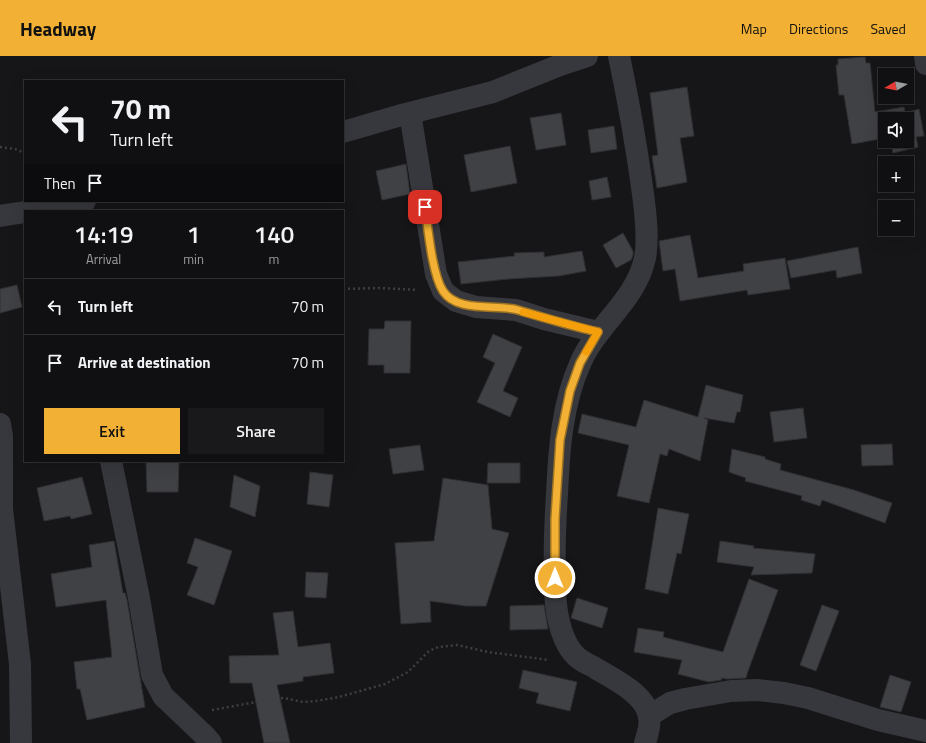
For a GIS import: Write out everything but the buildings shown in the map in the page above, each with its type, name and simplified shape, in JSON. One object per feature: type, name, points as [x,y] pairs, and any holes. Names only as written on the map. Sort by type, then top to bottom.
[{"type":"street","points":[[344,132],[493,92],[560,65],[587,56]]},
{"type":"street","points":[[619,56],[638,155],[645,214],[645,258],[636,284],[619,309],[598,332],[580,363],[570,391],[560,440],[555,519],[555,592],[562,632],[574,655],[638,696],[646,706],[650,723],[645,743]]},
{"type":"street","points":[[925,56],[926,64]]},
{"type":"street","points":[[410,113],[436,274],[443,291],[456,301],[476,307],[516,310],[544,319],[598,332]]},
{"type":"street","points":[[37,210],[75,205]]},
{"type":"street","points":[[0,216],[24,212]]},
{"type":"street","points":[[0,424],[2,436],[2,509],[20,664],[21,743]]},
{"type":"street","points":[[111,462],[139,598],[152,675],[163,696],[211,743]]},
{"type":"street","points":[[649,716],[670,703],[685,698],[731,691],[757,690],[784,693],[808,698],[878,720],[926,731]]},
{"type":"path","points":[[0,147],[15,149],[24,153]]},
{"type":"path","points":[[344,289],[378,288],[443,291]]},
{"type":"path","points":[[184,717],[232,706],[273,699],[284,698],[303,702],[339,697],[385,684],[408,672],[429,651],[438,647],[457,645],[488,652],[549,660]]},
{"type":"slow traffic","points":[[523,312],[544,319],[598,332],[586,352]]},
{"type":"route","points":[[425,207],[436,274],[443,291],[456,301],[476,307],[516,310],[544,319],[598,332],[580,363],[570,391],[560,440],[555,519],[555,578]]}]
